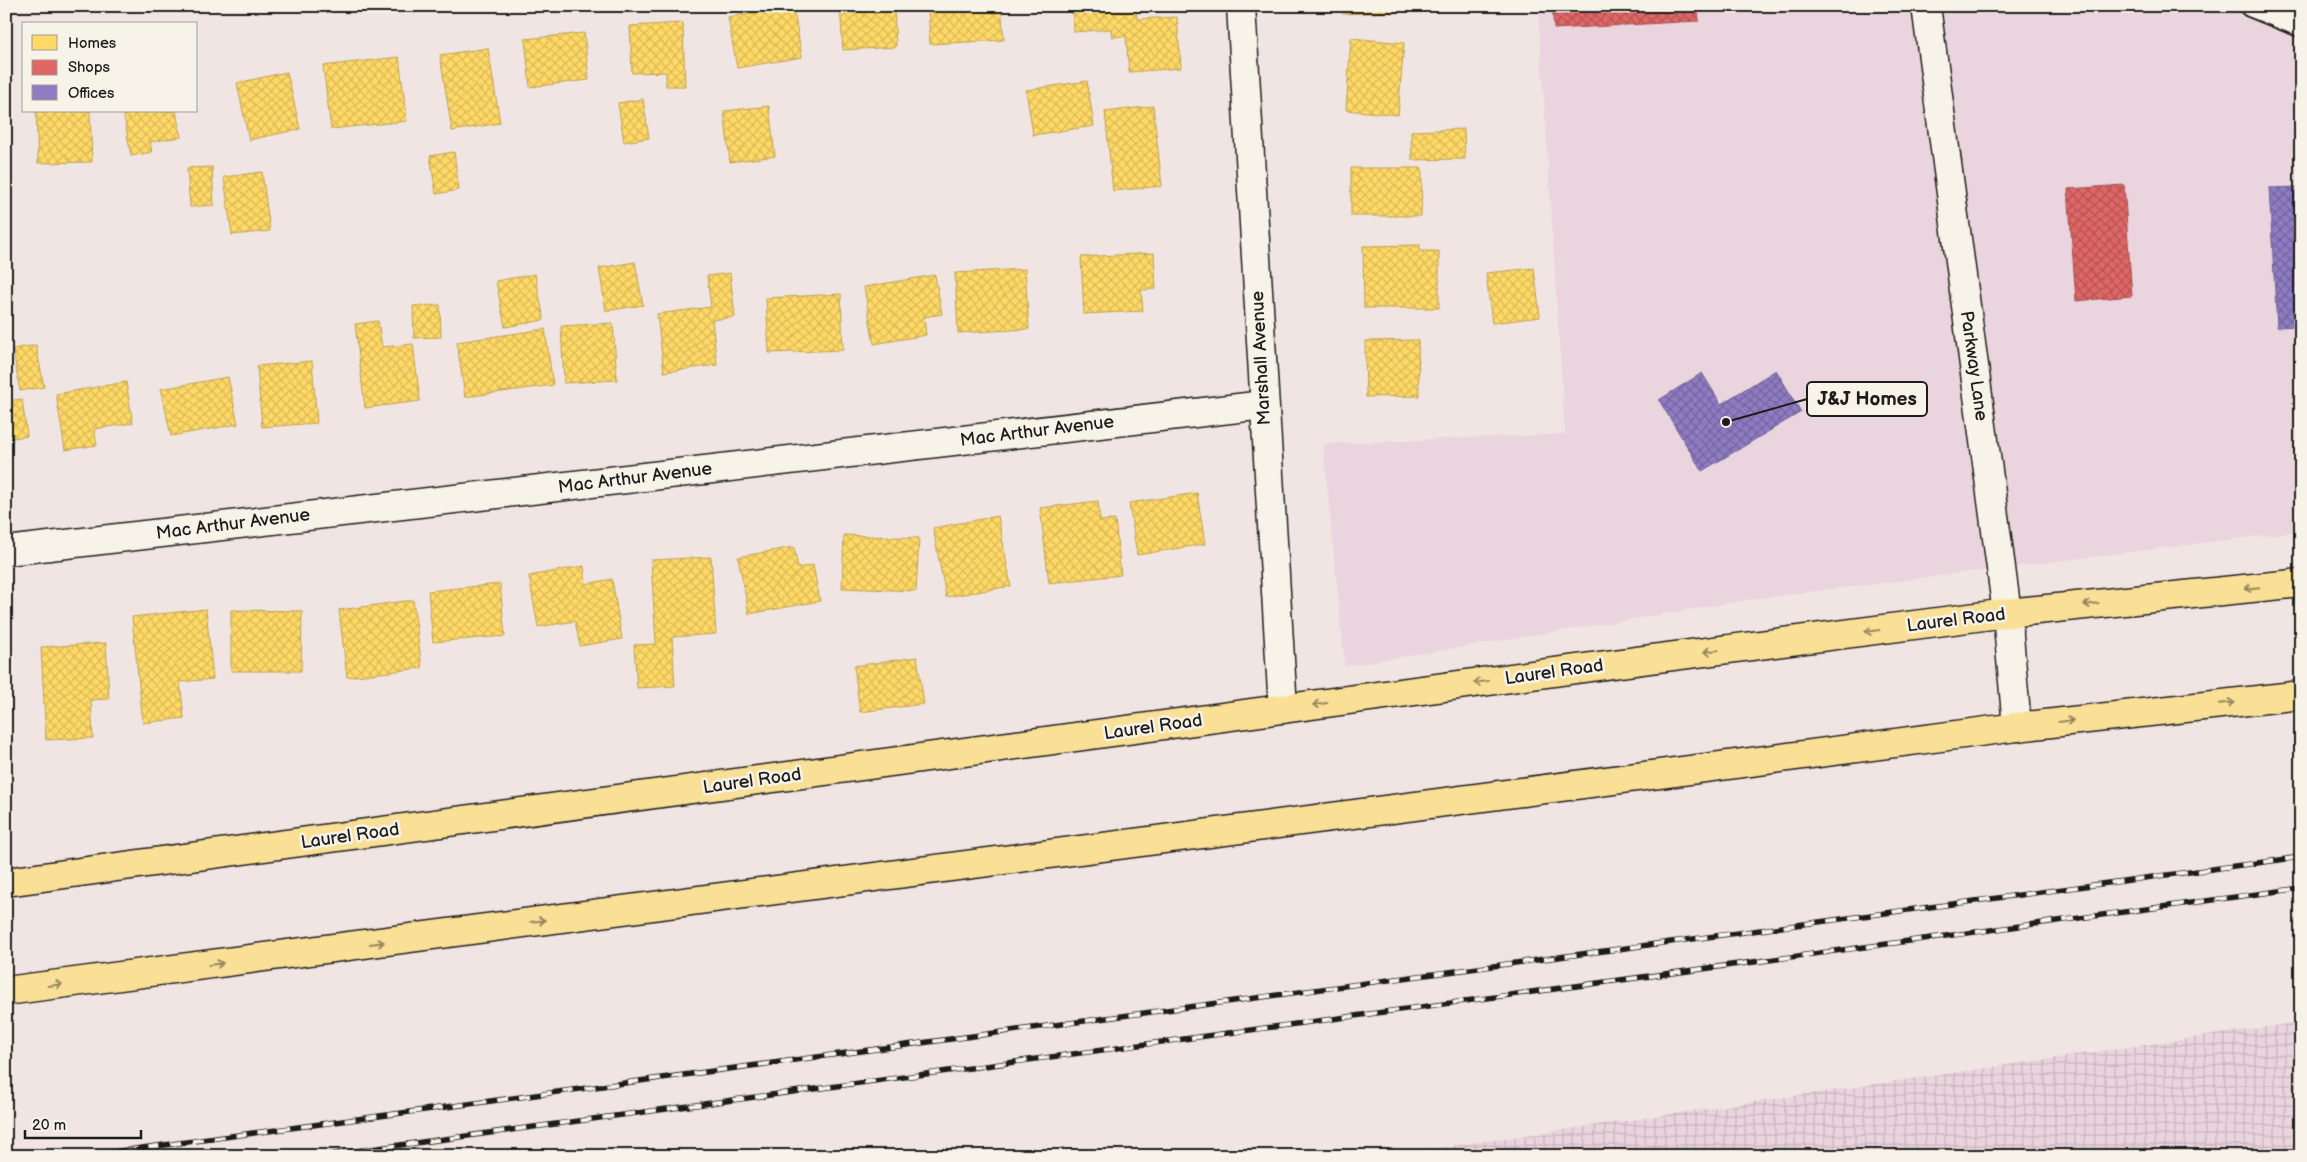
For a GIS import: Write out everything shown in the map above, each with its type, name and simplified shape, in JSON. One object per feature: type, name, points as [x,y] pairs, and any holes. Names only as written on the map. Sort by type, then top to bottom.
[{"type":"main road","name":"Laurel Road","points":[[6,882],[2007,613],[2301,583]]},
{"type":"main road","points":[[6,992],[2017,727],[2301,695]]},
{"type":"street","name":"Marshall Avenue","points":[[1241,6],[1283,709]]},
{"type":"street","name":"Parkway Lane","points":[[1926,6],[2007,613],[2017,727]]},
{"type":"street","name":"Mac Arthur Avenue","points":[[6,551],[1264,405]]},
{"type":"lane","points":[[2251,6],[2301,26]]},
{"type":"shaded area","points":[[1538,6],[2301,6],[2301,531],[1767,597],[1345,666],[1323,444],[1565,434]]},
{"type":"shaded area","points":[[2301,1022],[2301,1156],[1383,1156]]},
{"type":"building: Homes","points":[[793,6],[802,57],[737,68],[728,17]]},
{"type":"building: Homes","points":[[840,6],[894,6],[896,47],[843,50]]},
{"type":"building: Homes","points":[[928,6],[1001,6],[1004,40],[930,44]]},
{"type":"building: Homes","points":[[1072,6],[1136,6],[1137,19],[1177,17],[1181,68],[1129,72],[1126,36],[1112,37],[1111,29],[1074,32]]},
{"type":"building: Homes","points":[[1342,6],[1397,6],[1397,12],[1343,14]]},
{"type":"building: Homes","points":[[683,23],[685,86],[666,86],[666,72],[632,73],[630,26]]},
{"type":"building: Homes","points":[[584,33],[589,80],[530,87],[525,39]]},
{"type":"building: Homes","points":[[1351,38],[1404,43],[1398,115],[1346,110]]},
{"type":"building: Homes","points":[[488,48],[500,123],[452,131],[440,55]]},
{"type":"building: Homes","points":[[399,57],[407,121],[331,129],[323,66]]},
{"type":"building: Homes","points":[[287,72],[300,129],[249,140],[237,83]]},
{"type":"building: Homes","points":[[1087,81],[1094,126],[1033,135],[1026,90]]},
{"type":"building: Homes","points":[[643,99],[649,138],[624,142],[618,103]]},
{"type":"building: Homes","points":[[769,106],[775,156],[730,162],[724,111]]},
{"type":"building: Homes","points":[[1153,106],[1162,186],[1113,191],[1105,112]]},
{"type":"building: Homes","points":[[36,112],[90,112],[92,162],[38,163]]},
{"type":"building: Homes","points":[[123,112],[176,112],[181,137],[150,142],[152,152],[131,156]]},
{"type":"building: Homes","points":[[1464,129],[1465,159],[1412,160],[1411,131]]},
{"type":"building: Homes","points":[[454,152],[459,190],[436,194],[430,156]]},
{"type":"building: Homes","points":[[212,167],[214,205],[190,207],[187,168]]},
{"type":"building: Homes","points":[[1351,168],[1422,168],[1421,216],[1351,216]]},
{"type":"building: Homes","points":[[262,172],[270,231],[232,235],[224,177]]},
{"type":"building: Homes","points":[[1420,245],[1420,251],[1439,251],[1439,308],[1364,308],[1363,246]]},
{"type":"building: Homes","points":[[1154,253],[1156,289],[1141,290],[1143,311],[1084,314],[1081,257]]},
{"type":"building: Homes","points":[[635,262],[643,305],[606,311],[599,268]]},
{"type":"building: Homes","points":[[1534,268],[1540,317],[1492,323],[1486,273]]},
{"type":"building: Homes","points":[[1025,269],[1029,329],[958,333],[955,273]]},
{"type":"building: Homes","points":[[730,273],[735,317],[712,320],[717,365],[664,372],[657,314],[711,307],[707,276]]},
{"type":"building: Homes","points":[[535,274],[544,320],[505,327],[496,281]]},
{"type":"building: Homes","points":[[935,275],[942,314],[924,317],[926,335],[874,344],[864,287]]},
{"type":"building: Homes","points":[[841,294],[843,350],[769,353],[766,298]]},
{"type":"building: Homes","points":[[440,305],[441,337],[414,338],[413,306]]},
{"type":"building: Homes","points":[[378,321],[382,347],[413,344],[420,401],[365,408],[355,324]]},
{"type":"building: Homes","points":[[613,323],[617,380],[564,383],[561,326]]},
{"type":"building: Homes","points":[[545,329],[553,385],[465,397],[457,342]]},
{"type":"building: Homes","points":[[1418,340],[1419,396],[1366,397],[1365,341]]},
{"type":"building: Homes","points":[[36,345],[44,387],[20,391],[13,349]]},
{"type":"building: Homes","points":[[312,361],[317,423],[262,427],[257,366]]},
{"type":"building: Homes","points":[[228,377],[238,424],[171,436],[161,389]]},
{"type":"building: Homes","points":[[126,382],[133,423],[94,429],[97,445],[65,450],[56,394]]},
{"type":"building: Homes","points":[[22,399],[27,436],[6,439],[6,401]]},
{"type":"building: Homes","points":[[1197,493],[1205,544],[1137,555],[1129,503]]},
{"type":"building: Homes","points":[[1098,501],[1100,521],[1115,520],[1121,575],[1049,583],[1040,508]]},
{"type":"building: Homes","points":[[998,516],[1011,586],[946,597],[933,528]]},
{"type":"building: Homes","points":[[844,535],[919,538],[916,591],[842,588]]},
{"type":"building: Homes","points":[[794,547],[798,568],[813,565],[820,601],[749,614],[738,557]]},
{"type":"building: Homes","points":[[711,557],[716,634],[672,637],[675,686],[637,688],[634,645],[656,644],[651,560]]},
{"type":"building: Homes","points":[[584,566],[586,584],[612,579],[622,639],[580,646],[575,621],[538,627],[529,576]]},
{"type":"building: Homes","points":[[500,584],[505,636],[433,642],[428,591]]},
{"type":"building: Homes","points":[[413,600],[422,668],[347,677],[339,610]]},
{"type":"building: Homes","points":[[206,609],[213,679],[180,682],[184,718],[143,723],[132,617]]},
{"type":"building: Homes","points":[[231,610],[302,611],[301,671],[231,671]]},
{"type":"building: Homes","points":[[106,643],[109,699],[91,700],[93,738],[46,740],[41,647]]},
{"type":"building: Homes","points":[[917,657],[924,704],[860,712],[854,666]]},
{"type":"building: Shops","points":[[1552,6],[1698,6],[1699,21],[1554,29]]},
{"type":"building: Shops","points":[[2124,185],[2132,296],[2076,301],[2068,189]]},
{"type":"building: Offices","points":[[2301,187],[2301,326],[2277,327],[2269,188]]},
{"type":"building: Offices","points":[[1776,370],[1801,412],[1702,471],[1659,400],[1702,373],[1721,404]]},
{"type":"railway","points":[[83,1156],[2301,857]]},
{"type":"railway","points":[[319,1156],[2301,888]]},
{"type":"place","name":"J&J Homes","points":[[1726,422]]}]
